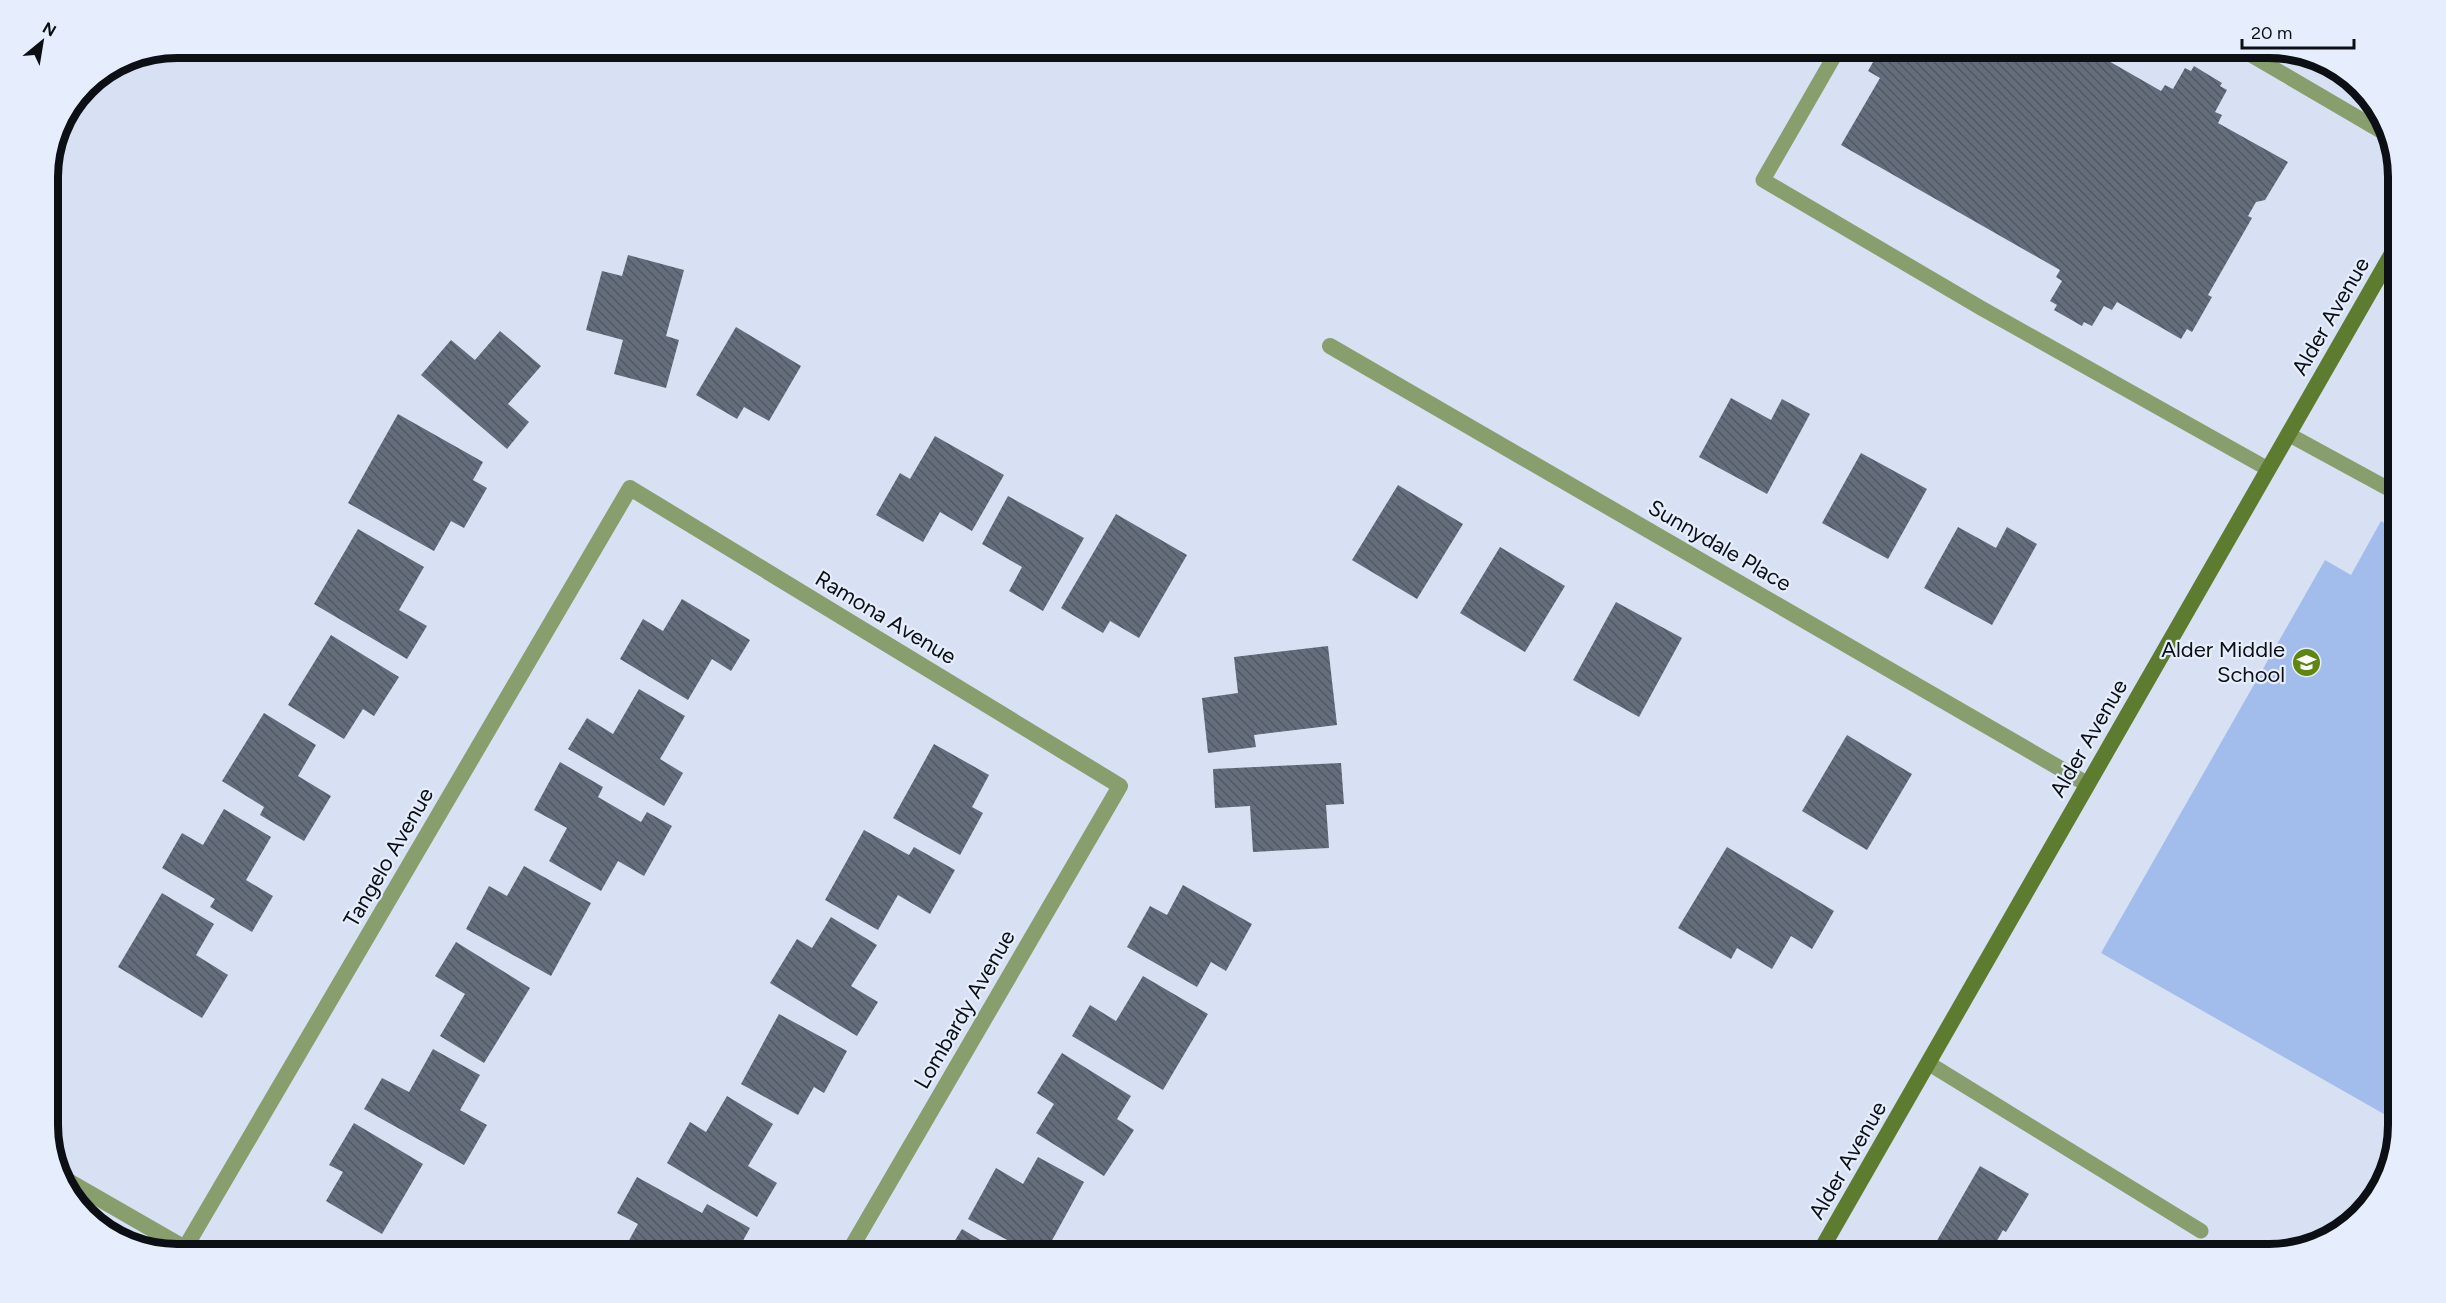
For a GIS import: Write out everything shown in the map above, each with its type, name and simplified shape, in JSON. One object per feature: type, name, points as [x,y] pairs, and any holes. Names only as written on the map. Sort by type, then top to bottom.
[{"type":"main road","name":"Alder Avenue","points":[[1824,1244],[2387,262]]},
{"type":"street","name":"Sunnydale Place","points":[[1330,346],[2087,784]]},
{"type":"street","name":"Ramona Avenue","points":[[630,488],[1120,786]]},
{"type":"street","name":"Tangelo Avenue","points":[[196,1244],[630,488]]},
{"type":"street","name":"Lombardy Avenue","points":[[852,1244],[1120,786]]},
{"type":"street","points":[[74,1185],[177,1244]]},
{"type":"lane","points":[[1833,58],[1763,180],[1981,308],[2268,469]]},
{"type":"lane","points":[[2256,58],[2376,128]]},
{"type":"lane","points":[[2288,434],[2387,488]]},
{"type":"lane","points":[[1928,1063],[2201,1231]]},
{"type":"shaded area","name":"Alder Middle School","points":[[2381,521],[2387,525],[2388,1116],[2101,953],[2325,560],[2351,575]]},
{"type":"building","points":[[1875,58],[2104,58],[2161,91],[2165,85],[2173,89],[2185,68],[2191,71],[2194,66],[2222,83],[2220,86],[2227,90],[2215,112],[2222,115],[2218,123],[2288,162],[2265,200],[2256,202],[2248,216],[2252,218],[2208,295],[2212,297],[2192,332],[2187,329],[2181,339],[2117,302],[2112,310],[2104,306],[2092,326],[2084,322],[2082,326],[2054,310],[2057,305],[2050,301],[2062,281],[2056,277],[2060,270],[1841,145],[1880,78],[1868,71]]},
{"type":"building","points":[[628,255],[684,270],[666,336],[679,340],[666,388],[614,374],[623,340],[586,330],[602,271],[622,276]]},
{"type":"building","points":[[736,327],[801,366],[769,421],[744,407],[737,419],[696,395]]},
{"type":"building","points":[[500,331],[541,366],[508,404],[529,422],[507,449],[421,375],[451,340],[475,360]]},
{"type":"building","points":[[1731,398],[1771,420],[1782,399],[1810,414],[1767,494],[1699,457]]},
{"type":"building","points":[[398,414],[483,462],[473,480],[487,488],[464,528],[451,521],[434,551],[348,503]]},
{"type":"building","points":[[935,436],[1004,475],[972,531],[940,512],[923,542],[876,515],[900,473],[910,479]]},
{"type":"building","points":[[1861,453],[1927,489],[1888,559],[1822,523]]},
{"type":"building","points":[[1398,485],[1463,524],[1417,599],[1352,560]]},
{"type":"building","points":[[1008,496],[1084,538],[1043,611],[1009,591],[1022,567],[982,544]]},
{"type":"building","points":[[1116,514],[1187,555],[1139,638],[1110,621],[1103,633],[1061,608]]},
{"type":"building","points":[[1958,527],[1996,548],[2007,527],[2037,544],[1992,625],[1924,588]]},
{"type":"building","points":[[358,529],[424,567],[399,610],[427,626],[407,659],[314,604]]},
{"type":"building","points":[[1500,547],[1565,586],[1525,652],[1460,613]]},
{"type":"building","points":[[682,599],[750,640],[731,671],[712,659],[688,700],[620,659],[643,619],[663,631]]},
{"type":"building","points":[[1616,602],[1682,638],[1639,717],[1573,680]]},
{"type":"building","points":[[331,635],[399,677],[374,716],[363,709],[344,739],[288,705]]},
{"type":"building","points":[[1328,646],[1337,725],[1254,735],[1256,747],[1208,753],[1202,698],[1238,693],[1234,657]]},
{"type":"building","points":[[639,689],[685,716],[660,759],[683,773],[664,806],[568,749],[587,718],[613,734]]},
{"type":"building","points":[[264,713],[316,745],[298,776],[331,796],[304,841],[260,815],[264,807],[222,781]]},
{"type":"building","points":[[1847,735],[1912,774],[1867,850],[1802,811]]},
{"type":"building","points":[[934,744],[989,775],[972,807],[983,813],[960,855],[893,818]]},
{"type":"building","points":[[560,762],[603,787],[598,797],[641,822],[647,812],[672,826],[644,876],[618,861],[601,891],[549,861],[567,828],[534,810]]},
{"type":"building","points":[[1341,763],[1344,804],[1326,805],[1329,848],[1253,852],[1250,806],[1215,808],[1213,769]]},
{"type":"building","points":[[224,809],[271,837],[246,880],[273,896],[252,932],[210,907],[215,899],[162,868],[182,833],[203,845]]},
{"type":"building","points":[[864,830],[909,855],[914,847],[955,870],[930,914],[898,895],[878,930],[825,900]]},
{"type":"building","points":[[1727,847],[1834,911],[1812,949],[1791,936],[1772,969],[1737,948],[1731,959],[1678,928]]},
{"type":"building","points":[[524,866],[591,903],[551,976],[466,929],[489,886],[507,896]]},
{"type":"building","points":[[1183,885],[1252,924],[1226,971],[1211,962],[1197,987],[1127,947],[1150,906],[1167,915]]},
{"type":"building","points":[[162,893],[214,924],[196,955],[228,975],[202,1018],[118,967]]},
{"type":"building","points":[[831,917],[877,945],[851,986],[878,1002],[857,1036],[770,983],[797,939],[812,948]]},
{"type":"building","points":[[456,942],[530,988],[484,1063],[440,1036],[465,994],[435,976]]},
{"type":"building","points":[[1143,976],[1208,1014],[1163,1090],[1072,1036],[1090,1005],[1116,1021]]},
{"type":"building","points":[[779,1014],[847,1051],[824,1093],[814,1087],[798,1115],[741,1084]]},
{"type":"building","points":[[433,1049],[480,1075],[460,1110],[487,1125],[464,1165],[364,1109],[382,1078],[409,1092]]},
{"type":"building","points":[[1062,1053],[1131,1096],[1117,1119],[1134,1130],[1104,1176],[1036,1133],[1054,1104],[1037,1093]]},
{"type":"building","points":[[727,1096],[773,1124],[748,1166],[777,1183],[757,1217],[667,1163],[690,1122],[706,1132]]},
{"type":"building","points":[[354,1123],[423,1164],[382,1234],[326,1201],[343,1172],[329,1165]]},
{"type":"building","points":[[1038,1157],[1084,1182],[1050,1244],[1015,1244],[968,1219],[996,1168],[1023,1184]]},
{"type":"building","points":[[1980,1166],[2029,1194],[2006,1232],[2003,1230],[1995,1244],[1935,1244]]},
{"type":"building","points":[[637,1177],[702,1213],[707,1204],[750,1228],[741,1244],[627,1244],[638,1224],[617,1213]]},
{"type":"building","points":[[962,1229],[987,1244],[953,1244]]},
{"type":"place","name":"Alder Middle School","points":[[2306,662]]}]
